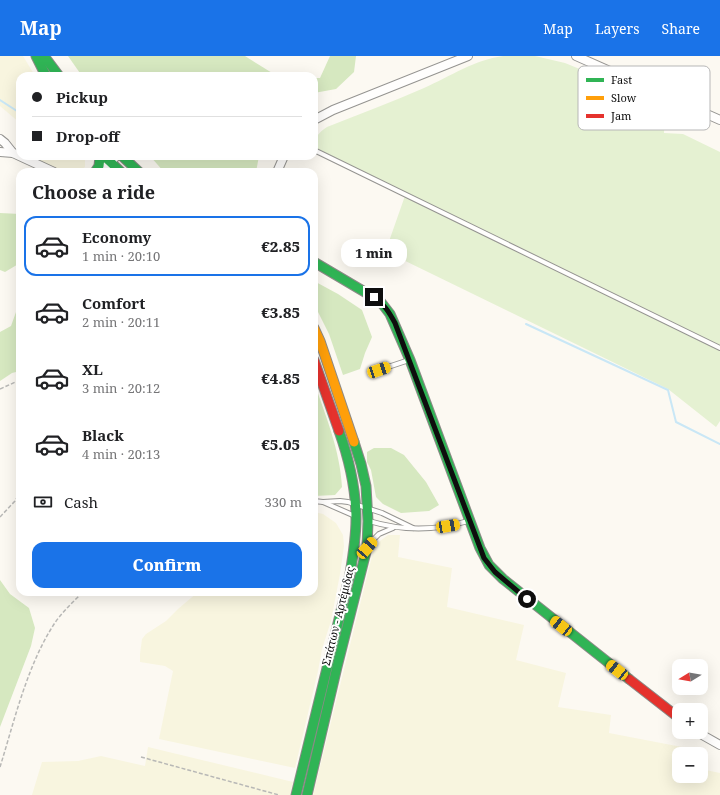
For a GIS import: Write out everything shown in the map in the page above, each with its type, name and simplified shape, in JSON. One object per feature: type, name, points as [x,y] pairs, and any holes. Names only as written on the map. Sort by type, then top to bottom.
[{"type":"main road","points":[[36,56],[44,72]]},
{"type":"main road","points":[[44,56],[56,72]]},
{"type":"main road","points":[[118,164],[128,168]]},
{"type":"main road","points":[[318,264],[380,301],[392,319],[410,360],[484,558],[495,572],[539,609],[672,713]]},
{"type":"main road","name":"Σπάτων - Αρτέμιδας","points":[[307,795],[367,548],[368,521],[366,486],[360,464],[318,338]]},
{"type":"main road","name":"Σπάτων - Αρτέμιδας","points":[[296,795],[350,574],[355,542],[356,516],[349,464],[344,445],[318,371]]},
{"type":"street","points":[[318,118],[333,110],[468,56]]},
{"type":"street","points":[[576,56],[598,66]]},
{"type":"street","points":[[710,116],[720,120]]},
{"type":"street","points":[[0,139],[13,153]]},
{"type":"street","points":[[0,152],[16,154]]},
{"type":"street","points":[[28,160],[45,168]]},
{"type":"street","points":[[106,168],[118,164]]},
{"type":"street","points":[[708,738],[720,745]]},
{"type":"lane","points":[[318,152],[720,348]]},
{"type":"lane","points":[[379,370],[410,360]]},
{"type":"lane","points":[[318,501],[340,501],[355,504],[392,517],[413,528]]},
{"type":"lane","points":[[323,502],[368,521],[395,527],[420,529],[438,528],[470,521]]},
{"type":"lane","points":[[367,548],[379,534],[395,527]]},
{"type":"path","points":[[0,389],[16,382]]},
{"type":"path","points":[[0,517],[16,499]]},
{"type":"path","points":[[0,767],[31,670],[40,648],[51,628],[64,610],[79,596]]},
{"type":"path","points":[[141,757],[279,795]]},
{"type":"shaded area","points":[[0,56],[23,56],[33,72],[16,72],[16,120],[0,106]]},
{"type":"shaded area","points":[[34,160],[85,160],[85,167],[84,168],[53,168]]},
{"type":"shaded area","points":[[318,513],[323,514],[336,523],[343,535],[344,546],[340,574],[331,621],[322,649],[295,768],[159,739],[173,671],[165,666],[140,662],[142,639],[146,634],[166,621],[193,596],[318,596]]},
{"type":"shaded area","points":[[388,535],[400,535],[398,557],[452,568],[447,607],[524,625],[516,660],[566,673],[558,707],[611,715],[609,733],[682,747],[672,747],[672,783],[708,783],[708,770],[720,773],[720,795],[313,795],[373,552],[380,541]]},
{"type":"shaded area","points":[[148,747],[293,782],[290,795],[32,795],[42,762],[78,761],[101,756],[145,766]]},
{"type":"green space","points":[[68,56],[245,56],[271,72],[79,72]]},
{"type":"green space","points":[[330,56],[356,56],[354,72],[336,89],[318,92],[318,78],[320,78]]},
{"type":"green space","points":[[503,56],[535,56],[565,63],[578,68],[578,130],[664,130],[664,133],[683,134],[720,152],[720,421],[716,427],[668,389],[391,254],[387,247],[406,193],[318,149],[318,136],[327,127],[412,93],[472,65]]},
{"type":"green space","points":[[154,160],[258,160],[257,168],[160,168]]},
{"type":"green space","points":[[0,213],[16,214],[16,265],[5,272],[0,270]]},
{"type":"green space","points":[[318,283],[362,310],[372,337],[360,369],[343,375],[329,334],[318,312]]},
{"type":"green space","points":[[16,312],[16,372],[0,381],[0,332],[11,326]]},
{"type":"green space","points":[[318,394],[332,434],[341,473],[342,487],[335,495],[318,496]]},
{"type":"green space","points":[[374,448],[391,448],[404,455],[426,482],[439,505],[429,511],[401,513],[383,504],[376,497],[371,470],[367,462],[367,452]]},
{"type":"green space","points":[[0,580],[10,594],[29,608],[35,628],[31,646],[0,727]]},
{"type":"waterway","points":[[0,100],[16,110]]},
{"type":"waterway","points":[[526,324],[668,390],[676,422],[720,444]]},
{"type":"traffic: fast","points":[[36,56],[44,72]]},
{"type":"traffic: fast","points":[[44,56],[56,72]]},
{"type":"traffic: fast","points":[[98,168],[100,160]]},
{"type":"traffic: fast","points":[[108,160],[117,168]]},
{"type":"traffic: fast","points":[[126,160],[135,168]]},
{"type":"traffic: fast","points":[[318,264],[380,301],[390,314],[410,360],[480,548],[489,565],[503,579],[629,679]]},
{"type":"traffic: fast","points":[[296,795],[350,574],[354,546],[356,519],[355,497],[349,463],[339,431]]},
{"type":"traffic: fast","points":[[307,795],[367,548],[368,521],[366,486],[354,442]]},
{"type":"traffic: slow","points":[[318,337],[354,442]]},
{"type":"traffic: jam","points":[[318,371],[339,431]]},
{"type":"traffic: jam","points":[[629,679],[672,713]]},
{"type":"route","points":[[374,297],[386,308],[395,323],[484,558],[503,580],[527,599]]}]
